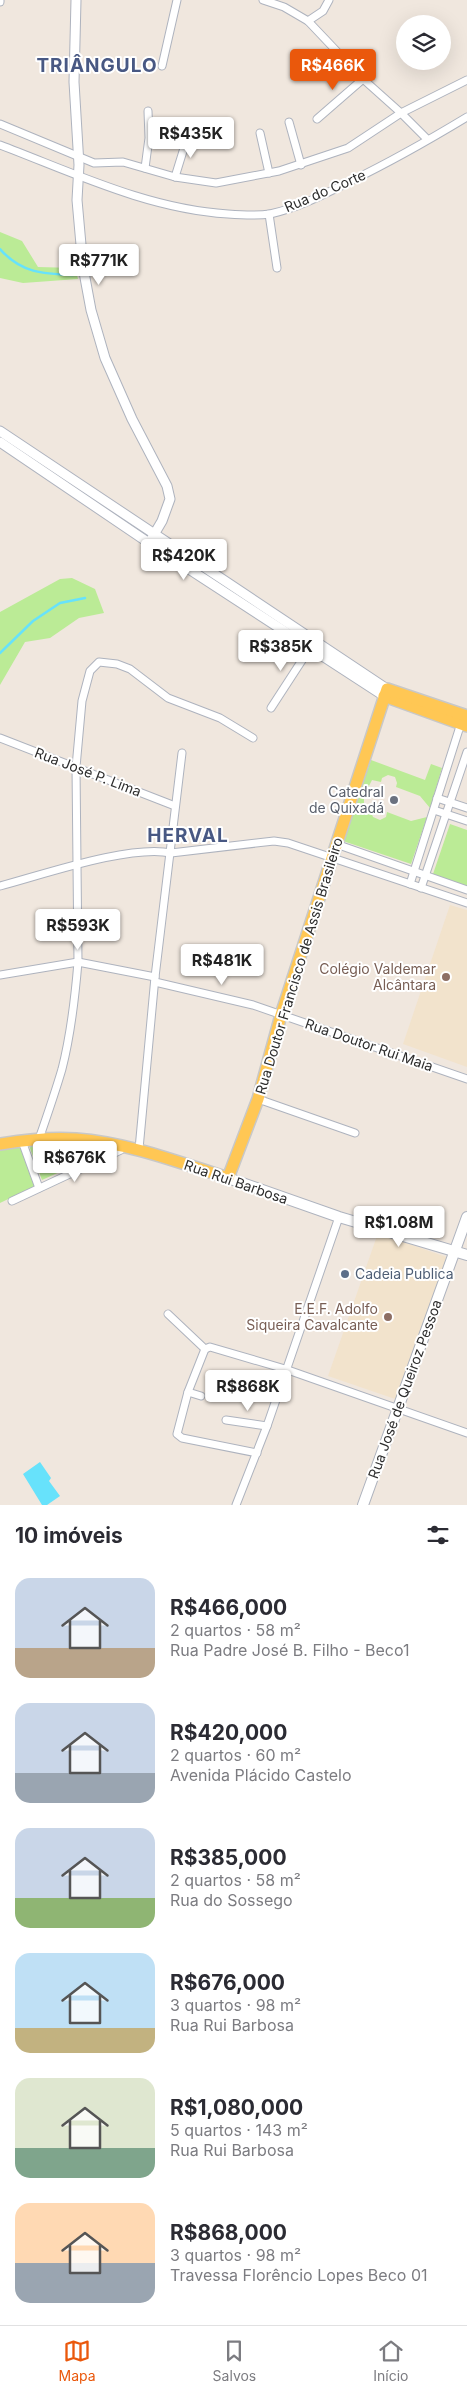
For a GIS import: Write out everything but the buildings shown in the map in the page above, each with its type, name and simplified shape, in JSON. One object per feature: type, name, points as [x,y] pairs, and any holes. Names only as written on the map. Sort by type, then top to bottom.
[{"type":"main road","points":[[386,692],[465,720]]},
{"type":"main road","name":"Rua Doutor Francisco de Assis Brasileiro","points":[[228,1178],[258,1099],[281,1015],[386,692]]},
{"type":"main road","name":"Rua Rui Barbosa","points":[[0,1144],[22,1141],[76,1139],[139,1149],[339,1217],[467,1255]]},
{"type":"main road","name":"Rua José de Queiroz Pessoa","points":[[363,1505],[467,1217]]},
{"type":"street","points":[[76,0],[74,82],[78,156],[77,200],[83,267],[100,342],[132,419],[166,486],[170,499],[149,544]]},
{"type":"street","points":[[162,66],[177,0]]},
{"type":"street","points":[[263,0],[284,7],[308,21],[363,79],[428,139]]},
{"type":"street","points":[[308,21],[323,11],[329,0]]},
{"type":"street","points":[[317,119],[363,79]]},
{"type":"street","points":[[0,124],[94,163],[123,162],[175,177],[216,183],[301,165],[348,148],[401,113],[467,80]]},
{"type":"street","points":[[145,168],[149,138],[148,111]]},
{"type":"street","name":"Rua do Corte","points":[[0,145],[140,198],[176,208],[217,214],[269,214],[301,204],[335,189],[467,117]]},
{"type":"street","points":[[289,122],[301,165]]},
{"type":"street","points":[[260,133],[269,173]]},
{"type":"street","points":[[175,177],[188,135]]},
{"type":"street","points":[[269,214],[277,268]]},
{"type":"street","points":[[0,431],[12,444],[154,534],[310,648],[331,658]]},
{"type":"street","points":[[0,442],[12,444]]},
{"type":"street","points":[[40,463],[86,502],[149,544],[251,605],[386,692]]},
{"type":"street","points":[[86,502],[92,493]]},
{"type":"street","points":[[271,708],[310,648]]},
{"type":"street","points":[[39,1140],[64,1060],[72,1022],[78,962],[76,767],[79,722],[88,677],[92,667],[99,662],[117,664],[138,674],[168,698],[220,718],[253,738]]},
{"type":"street","points":[[410,884],[437,798],[465,720]]},
{"type":"street","name":"Rua José P. Lima","points":[[0,738],[176,806]]},
{"type":"street","points":[[421,888],[467,752]]},
{"type":"street","points":[[139,1149],[155,980],[182,753]]},
{"type":"street","points":[[437,798],[467,808]]},
{"type":"street","points":[[434,810],[467,821]]},
{"type":"street","points":[[0,886],[77,865],[155,850],[171,853],[274,841],[296,845],[467,903]]},
{"type":"street","points":[[336,844],[467,890]]},
{"type":"street","name":"Rua Doutor Rui Maia","points":[[0,975],[78,962],[231,999],[467,1079]]},
{"type":"street","points":[[258,1099],[355,1133]]},
{"type":"street","points":[[22,1141],[39,1188]]},
{"type":"street","points":[[12,1201],[121,1150],[124,1146]]},
{"type":"street","points":[[236,1505],[267,1426],[285,1369],[339,1217]]},
{"type":"street","points":[[168,1314],[205,1349]]},
{"type":"street","points":[[205,1349],[210,1347],[285,1369],[467,1433]]},
{"type":"street","points":[[205,1349],[188,1392],[176,1432],[179,1437],[257,1453]]},
{"type":"street","points":[[188,1392],[201,1396]]},
{"type":"street","points":[[226,1420],[267,1426]]},
{"type":"shaded area","name":"Colégio Valdemar Alcântara","points":[[450,905],[467,910],[467,1067],[403,1044]]},
{"type":"shaded area","name":"E.E.F. Adolfo Siqueira Cavalcante","points":[[378,1233],[449,1258],[398,1400],[328,1376]]},
{"type":"green space","points":[[0,232],[22,241],[38,267],[75,268],[78,279],[23,283],[0,278]]},
{"type":"green space","points":[[72,578],[95,589],[104,613],[79,618],[50,638],[25,642],[0,685],[0,612],[60,579]]},
{"type":"green space","points":[[371,760],[425,780],[431,764],[442,768],[430,808],[420,796],[396,787],[395,777],[388,775],[382,778],[381,782],[372,780],[364,796],[364,804],[372,807],[373,817],[380,820],[386,817],[387,812],[411,821],[427,817],[411,864],[343,841]]},
{"type":"green space","points":[[450,824],[467,830],[467,886],[433,874]]},
{"type":"green space","points":[[76,1144],[110,1149],[42,1180],[29,1146]]},
{"type":"green space","points":[[20,1145],[35,1186],[0,1203],[0,1149]]},
{"type":"water","points":[[40,1462],[51,1478],[49,1481],[60,1496],[47,1505],[42,1505],[23,1474]]},
{"type":"waterway","points":[[0,249],[24,268],[42,273],[73,275]]},
{"type":"waterway","points":[[0,653],[33,621],[60,603],[85,598]]},
{"type":"place","name":"Catedral de Quixadá","points":[[394,800]]},
{"type":"place","name":"Colégio Valdemar Alcântara","points":[[446,977]]},
{"type":"place","name":"Cadeia Publica","points":[[345,1274]]},
{"type":"place","name":"E.E.F. Adolfo Siqueira Cavalcante","points":[[388,1317]]},
{"type":"district","name":"TRIÂNGULO","points":[[97,65]]},
{"type":"district","name":"HERVAL","points":[[188,835]]}]
